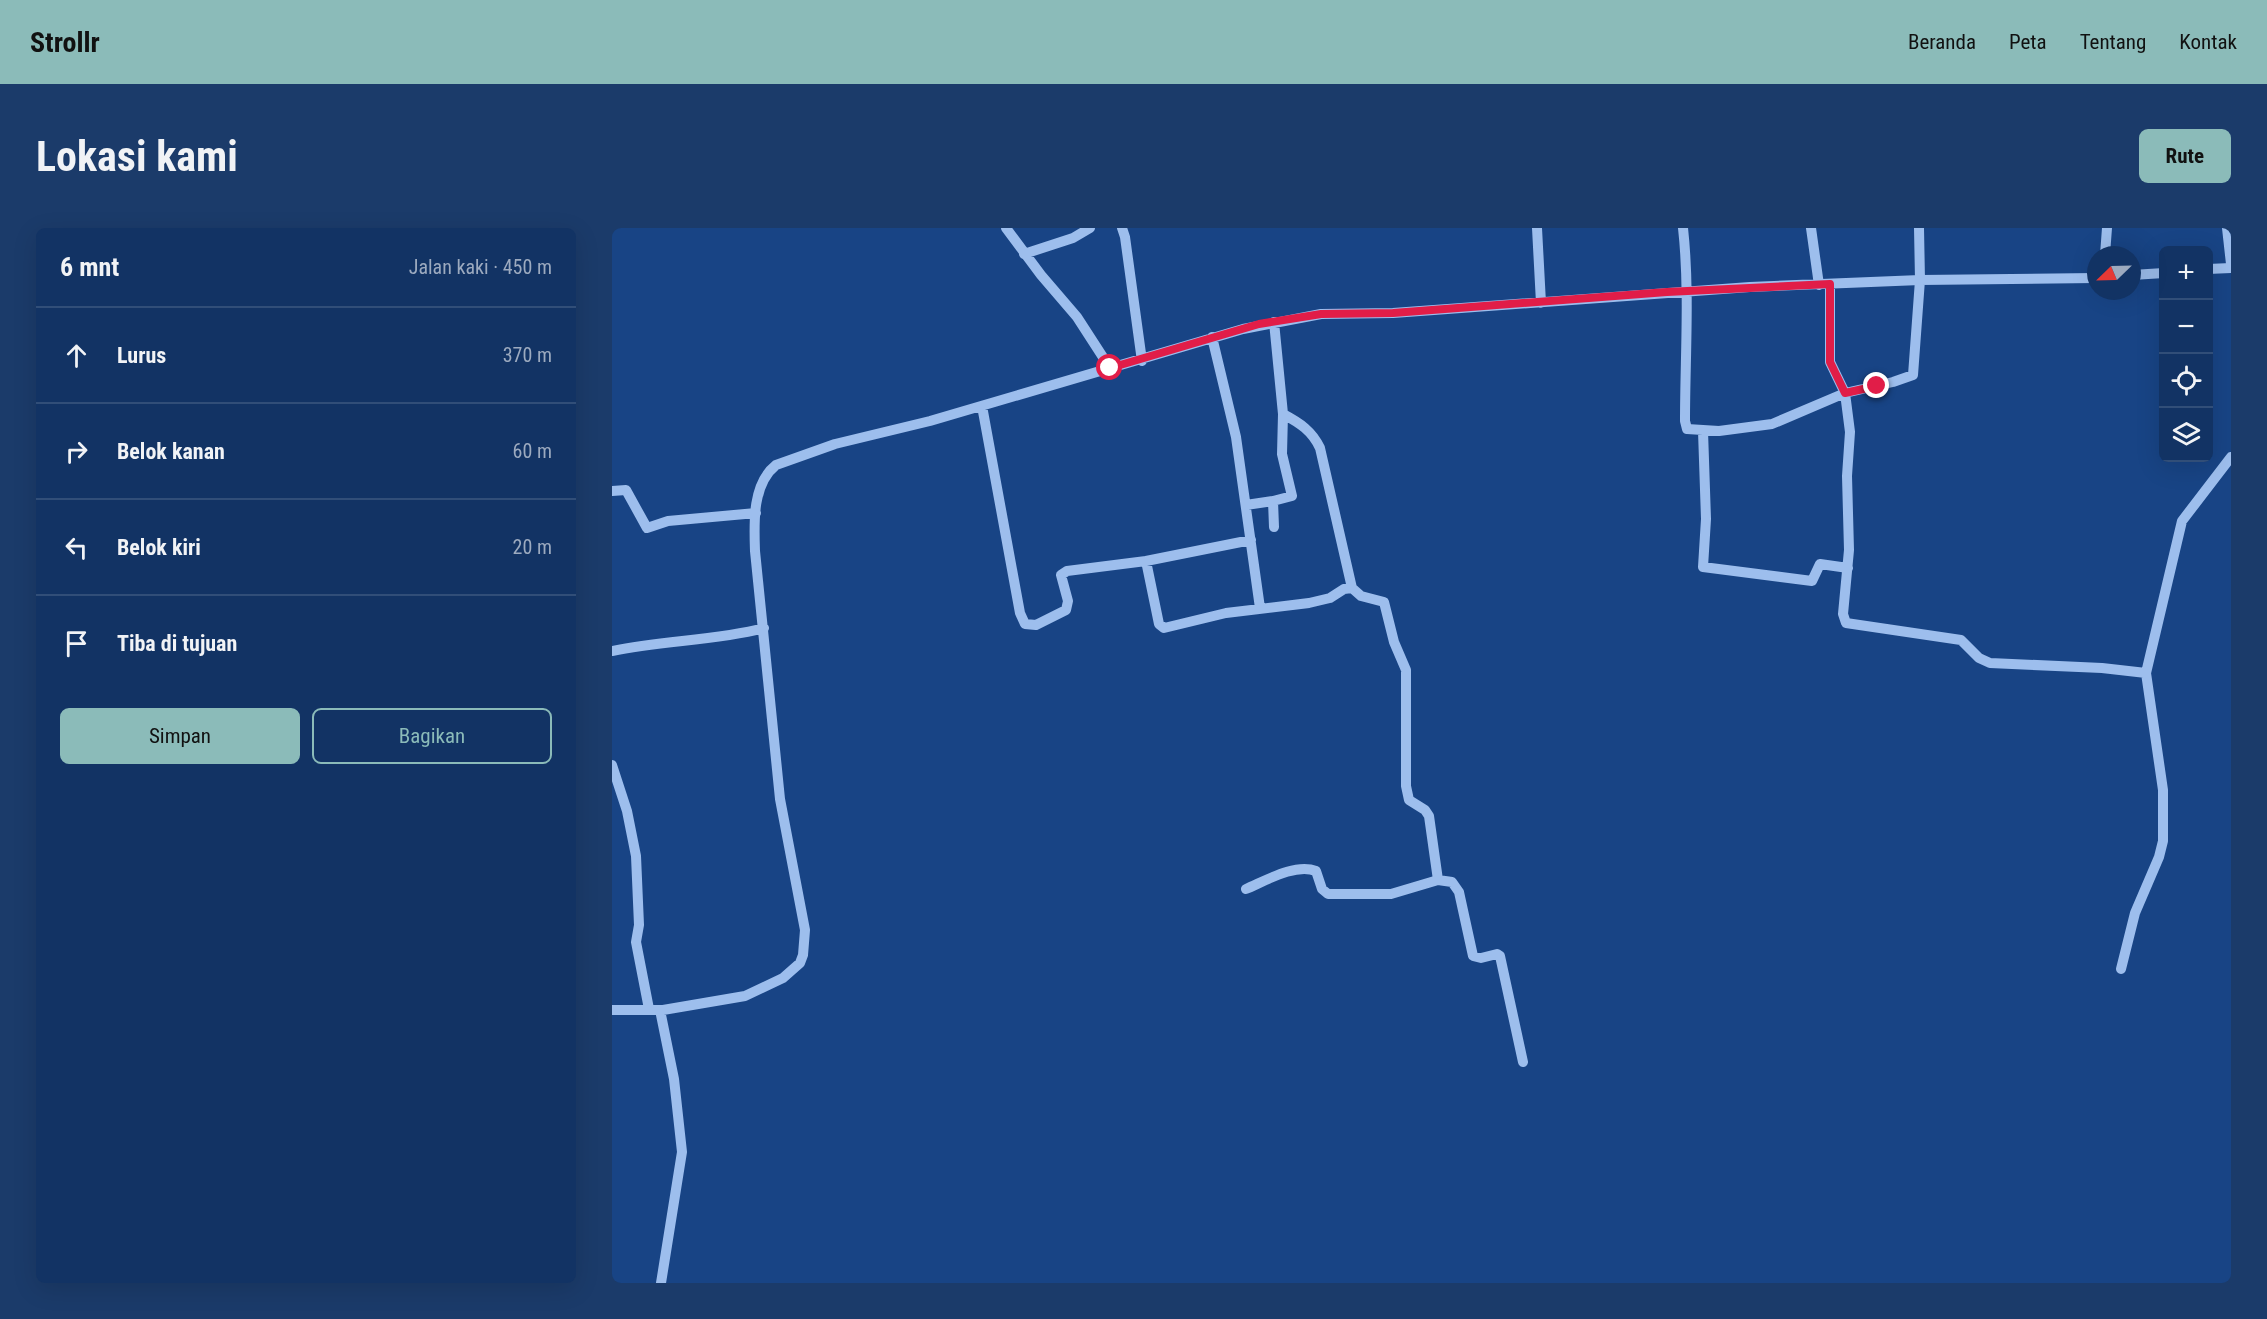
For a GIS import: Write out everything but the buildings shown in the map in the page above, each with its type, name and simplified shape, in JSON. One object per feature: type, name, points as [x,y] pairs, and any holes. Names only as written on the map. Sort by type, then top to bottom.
[{"type":"street","points":[[1006,228],[1024,254],[1077,317],[1110,368]]},
{"type":"street","points":[[1024,254],[1073,238],[1090,228]]},
{"type":"street","points":[[1122,228],[1142,361]]},
{"type":"street","points":[[1538,228],[1541,303]]},
{"type":"street","points":[[1683,228],[1688,291],[1685,325],[1685,421],[1687,429],[1703,431],[1772,424],[1845,393],[1913,375],[1920,280],[1918,228]]},
{"type":"street","points":[[1811,228],[1825,285],[1830,362],[1845,393],[1850,432],[1848,568],[1844,621],[1851,625],[1961,640],[1979,658],[1990,663],[2102,668],[2146,674]]},
{"type":"street","points":[[2106,246],[2107,228]]},
{"type":"street","points":[[2213,268],[2231,266],[2227,228]]},
{"type":"street","points":[[2141,274],[2159,273]]},
{"type":"street","points":[[612,1010],[654,1010],[720,1002],[753,993],[794,970],[803,955],[805,930],[780,799],[755,551],[756,513],[765,476],[776,465],[835,444],[1142,361],[1212,337],[1274,322],[1329,313],[1393,313],[1688,291],[1920,280],[2087,278]]},
{"type":"street","points":[[1246,505],[1292,496],[1282,454],[1283,414],[1274,322]]},
{"type":"street","points":[[1212,337],[1236,437],[1260,608]]},
{"type":"street","points":[[982,406],[1020,613],[1025,624],[1036,625],[1066,609],[1068,601],[1060,576],[1067,571],[1146,561],[1251,540]]},
{"type":"street","points":[[1283,414],[1310,431],[1320,448],[1352,588],[1361,596],[1384,602],[1394,642],[1405,664],[1407,793],[1412,804],[1425,810],[1429,816],[1438,880]]},
{"type":"street","points":[[1703,431],[1706,519],[1703,566],[1812,581],[1820,564],[1848,568]]},
{"type":"street","points":[[2121,969],[2135,913],[2159,857],[2163,841],[2163,790],[2146,674],[2159,628],[2182,521],[2188,510],[2216,480],[2231,457]]},
{"type":"street","points":[[612,491],[626,490],[647,528],[668,521],[756,513]]},
{"type":"street","points":[[1273,501],[1274,527]]},
{"type":"street","points":[[1146,561],[1162,628],[1260,608],[1309,603],[1330,598],[1352,588]]},
{"type":"street","points":[[612,651],[669,641],[725,637],[764,628]]},
{"type":"street","points":[[612,765],[627,811],[636,856],[639,925],[636,942],[674,1079],[682,1152],[661,1283]]},
{"type":"street","points":[[1246,889],[1303,869],[1316,871],[1322,889],[1328,894],[1391,894],[1438,880],[1452,882],[1459,892],[1473,956],[1481,958],[1497,954],[1500,956],[1523,1062]]},
{"type":"route","points":[[1110,368],[1162,355],[1212,337],[1259,324],[1329,313],[1393,313],[1667,292],[1830,284],[1829,350],[1832,367],[1845,393],[1877,386]]}]
